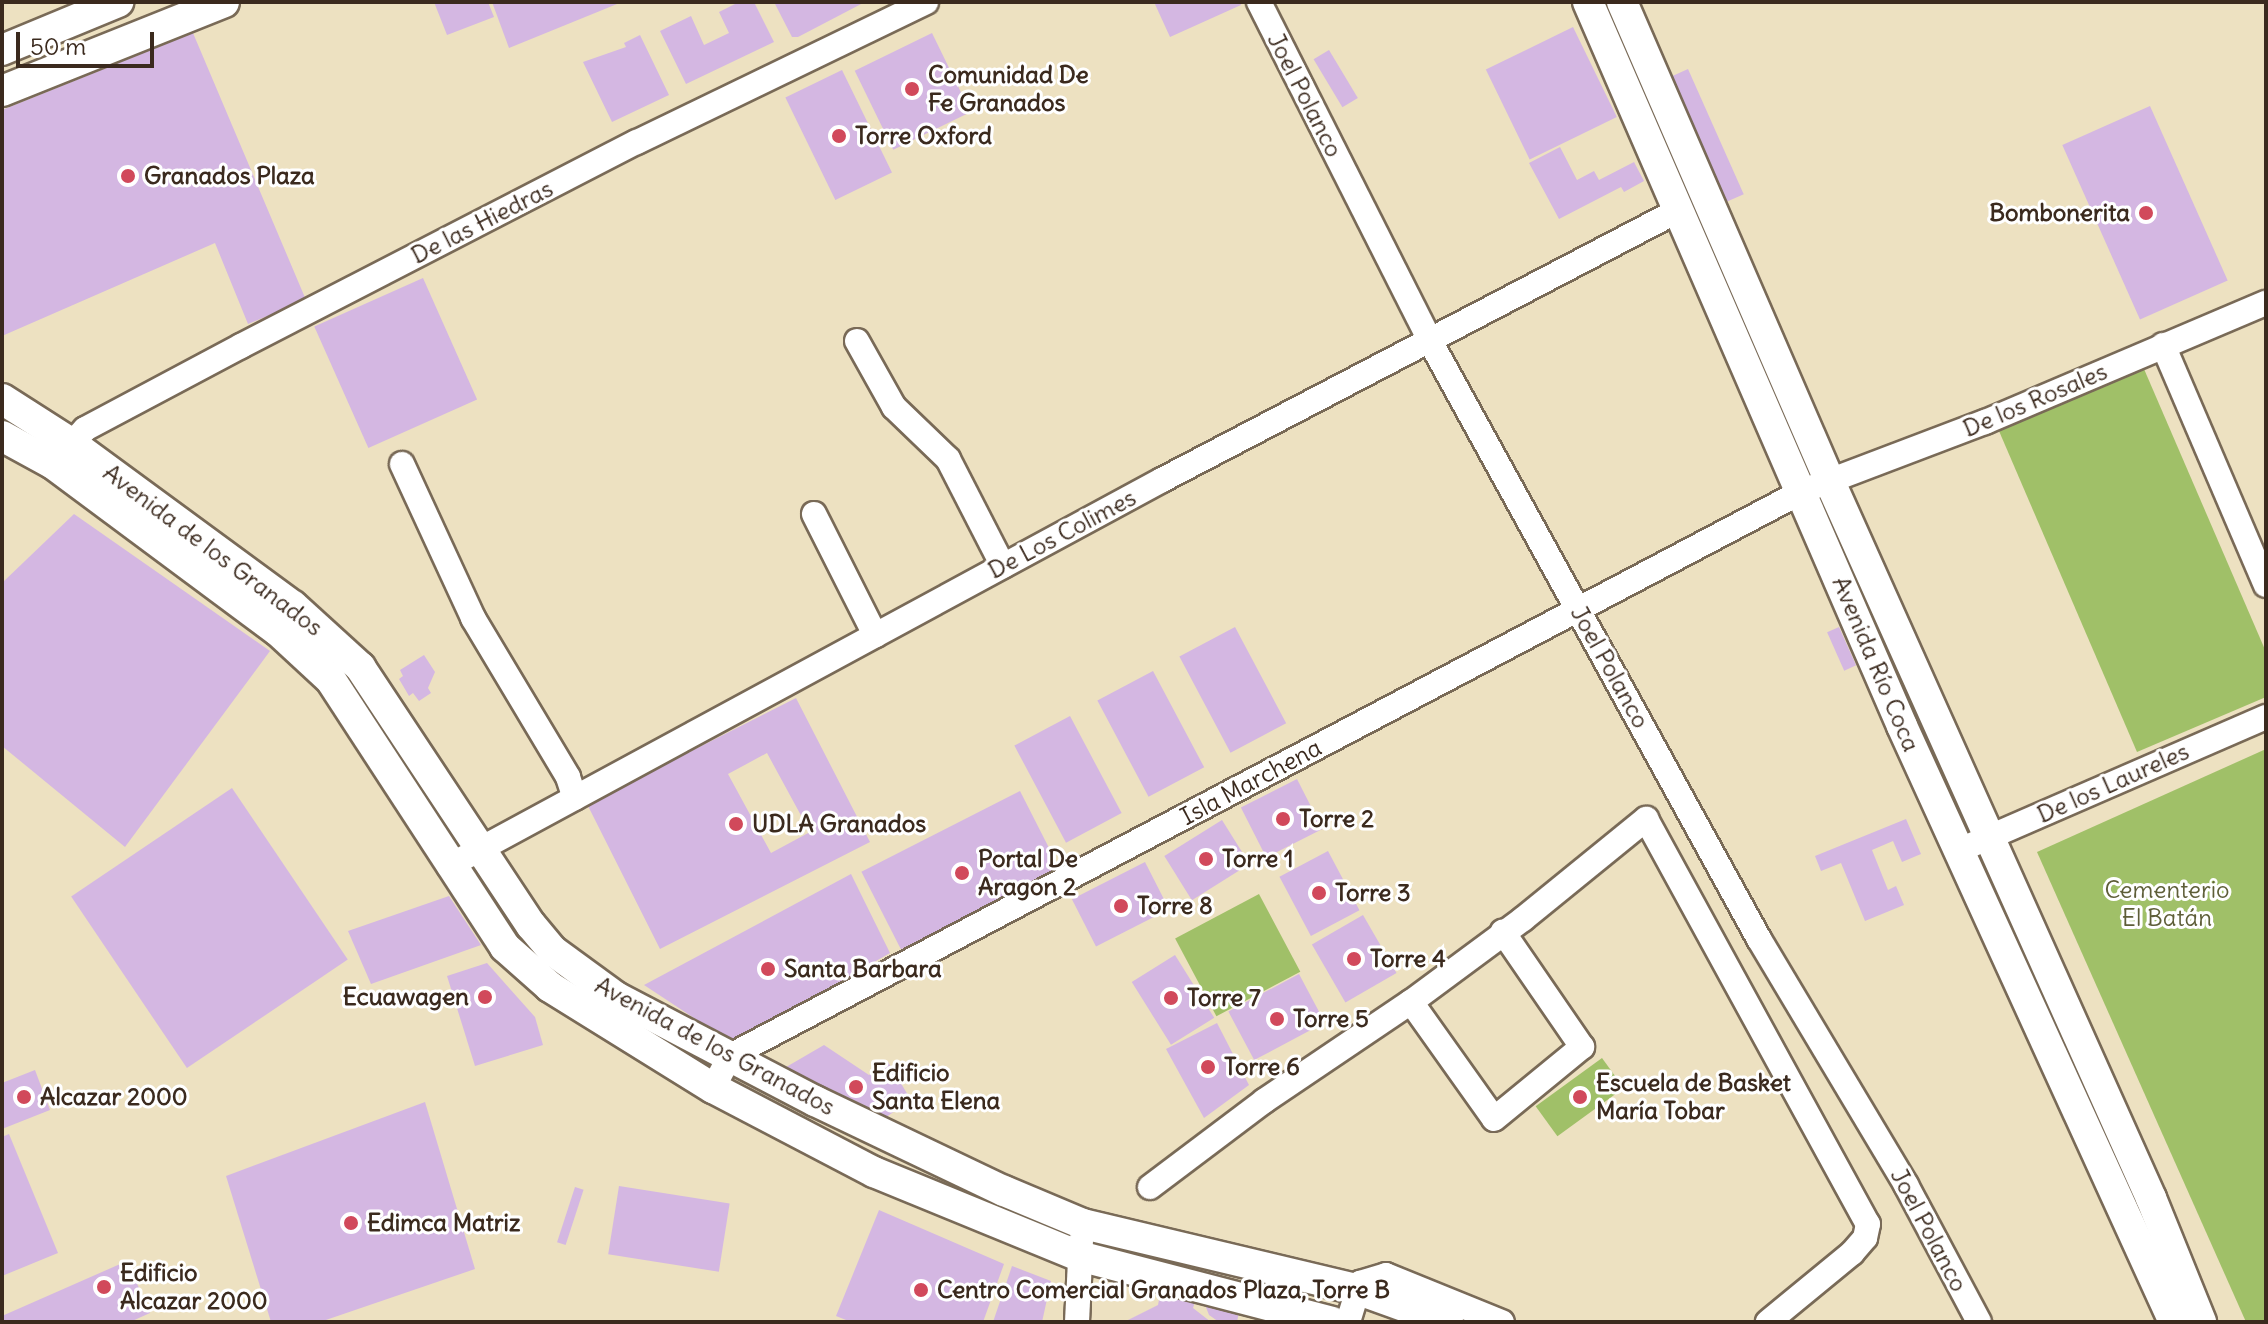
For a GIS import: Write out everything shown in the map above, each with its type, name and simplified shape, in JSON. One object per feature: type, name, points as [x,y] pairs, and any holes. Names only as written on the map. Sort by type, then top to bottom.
[{"type":"main road","points":[[2,50],[118,2]]},
{"type":"main road","points":[[2,91],[224,2]]},
{"type":"main road","name":"Avenida Río Coca","points":[[1588,2],[1679,210],[1992,836],[2151,1198],[2201,1322]]},
{"type":"main road","name":"Avenida Río Coca","points":[[1622,2],[1816,486],[1902,726],[2174,1322]]},
{"type":"main road","name":"Avenida de los Granados","points":[[2,399],[62,453],[278,631],[331,680],[449,866],[505,947],[531,973],[608,1025],[713,1088],[874,1172],[1079,1256],[1332,1322]]},
{"type":"main road","name":"Avenida de los Granados","points":[[2,436],[62,453],[293,606],[360,667],[531,925],[553,951],[616,997],[864,1124],[1083,1224],[1356,1289],[1448,1322]]},
{"type":"main road","points":[[2151,1198],[2172,1219],[2217,1322]]},
{"type":"street","name":"De las Hiedras","points":[[62,453],[85,429],[241,346],[637,142],[926,2]]},
{"type":"street","name":"Joel Polanco","points":[[1259,2],[1430,341],[1759,939],[1906,1185],[1979,1322]]},
{"type":"street","name":"De Los Colimes","points":[[449,866],[1003,566],[1679,210]]},
{"type":"street","name":"De los Rosales","points":[[1816,486],[1985,422],[2266,303]]},
{"type":"street","points":[[857,341],[894,407],[948,459],[1003,566]]},
{"type":"street","points":[[2163,345],[2266,585]]},
{"type":"street","points":[[402,464],[473,618],[568,777],[575,798]]},
{"type":"street","name":"Isla Marchena","points":[[730,1056],[1816,486]]},
{"type":"street","points":[[814,514],[875,635]]},
{"type":"street","name":"De los Laureles","points":[[1960,850],[2266,717]]},
{"type":"street","points":[[1150,1187],[1264,1101],[1411,1002],[1646,819],[1868,1224],[1865,1238],[1852,1253],[1768,1322]]},
{"type":"street","points":[[1411,1002],[1494,1119],[1582,1047],[1503,932]]},
{"type":"street","points":[[713,1088],[730,1056]]},
{"type":"street","points":[[1077,1322],[1083,1224]]},
{"type":"street","points":[[1348,1322],[1356,1289],[1375,1276],[1393,1277],[1502,1322]]},
{"type":"green space","points":[[2144,369],[2266,652],[2266,697],[2137,752],[1999,431]]},
{"type":"green space","name":"Cementerio El Batán","points":[[2266,749],[2266,1322],[2246,1322],[2037,852]]},
{"type":"green space","points":[[1259,894],[1300,972],[1216,1016],[1175,939]]},
{"type":"green space","name":"Escuela de Basket María Tobar","points":[[1602,1058],[1624,1088],[1557,1136],[1536,1106]]},
{"type":"building","points":[[434,2],[488,2],[494,17],[447,35]]},
{"type":"building","points":[[492,2],[622,2],[509,48]]},
{"type":"building","points":[[739,2],[754,2],[774,42],[686,84],[660,31],[691,16],[704,45],[729,33],[719,12]]},
{"type":"building","points":[[774,2],[865,2],[798,37],[792,37]]},
{"type":"building","points":[[1154,2],[1240,2],[1241,5],[1170,37]]},
{"type":"building","points":[[1573,27],[1617,117],[1530,159],[1486,70]]},
{"type":"building","name":"Granados Plaza","points":[[193,33],[306,300],[248,324],[215,243],[2,336],[2,110]]},
{"type":"building","name":"Comunidad De Fe Granados","points":[[932,33],[971,112],[893,150],[855,71]]},
{"type":"building","points":[[640,35],[669,95],[612,122],[583,62],[626,47],[624,43]]},
{"type":"building","points":[[1329,50],[1358,98],[1342,107],[1314,59]]},
{"type":"building","points":[[1688,69],[1744,194],[1725,202],[1670,77]]},
{"type":"building","name":"Torre Oxford","points":[[842,70],[892,172],[835,200],[785,98]]},
{"type":"building","name":"Bombonerita","points":[[2150,106],[2228,280],[2140,320],[2062,145]]},
{"type":"building","points":[[1560,147],[1577,180],[1594,171],[1599,180],[1634,162],[1644,181],[1624,192],[1621,187],[1559,219],[1529,163]]},
{"type":"building","points":[[423,278],[477,400],[368,448],[314,326]]},
{"type":"building","points":[[74,514],[270,651],[125,847],[2,746],[2,583]]},
{"type":"building","points":[[1235,627],[1286,723],[1231,753],[1179,657]]},
{"type":"building","points":[[1839,627],[1856,665],[1844,671],[1827,632]]},
{"type":"building","points":[[424,655],[435,672],[428,688],[431,693],[419,701],[413,693],[409,696],[399,679],[403,676],[400,670]]},
{"type":"building","points":[[1153,671],[1204,767],[1149,797],[1097,701]]},
{"type":"building","points":[[796,698],[870,842],[660,949],[587,804]],"holes":[[[767,753],[810,832],[771,853],[728,774]]]},
{"type":"building","points":[[1070,716],[1122,813],[1066,843],[1014,746]]},
{"type":"building","points":[[2230,742],[2232,748],[2205,756],[2203,751]]},
{"type":"building","name":"Torre 2","points":[[1297,779],[1322,829],[1266,857],[1241,808]]},
{"type":"building","points":[[232,788],[348,960],[187,1068],[71,896]]},
{"type":"building","name":"Portal De Aragon 2","points":[[1020,791],[1059,869],[901,949],[861,872]]},
{"type":"building","points":[[1906,819],[1921,854],[1902,862],[1893,841],[1872,850],[1888,890],[1896,886],[1904,905],[1865,921],[1841,863],[1821,871],[1815,856]]},
{"type":"building","name":"Torre 1","points":[[1222,820],[1250,864],[1192,900],[1164,856]]},
{"type":"building","name":"Torre 3","points":[[1328,851],[1359,910],[1311,936],[1279,877]]},
{"type":"building","name":"Torre 8","points":[[1145,862],[1169,909],[1096,946],[1072,899]]},
{"type":"building","name":"Santa Barbara","points":[[851,874],[890,953],[732,1043],[644,985]]},
{"type":"building","points":[[449,896],[481,945],[371,984],[348,931]]},
{"type":"building","name":"Torre 4","points":[[1363,915],[1396,973],[1345,1003],[1312,944]]},
{"type":"building","name":"Torre 7","points":[[1175,955],[1214,1018],[1171,1045],[1132,982]]},
{"type":"building","name":"Ecuawagen","points":[[487,963],[535,1017],[543,1045],[475,1066],[447,976]]},
{"type":"building","name":"Torre 5","points":[[1299,974],[1325,1023],[1254,1060],[1228,1012]]},
{"type":"building","name":"Torre 6","points":[[1217,1023],[1249,1085],[1204,1118],[1166,1049]]},
{"type":"building","name":"Edificio Santa Elena","points":[[824,1045],[869,1075],[888,1062],[911,1100],[873,1126],[781,1070]]},
{"type":"building","name":"Alcazar 2000","points":[[35,1070],[50,1110],[2,1129],[2,1083]]},
{"type":"building","name":"Edimca Matriz","points":[[425,1102],[475,1269],[320,1322],[271,1322],[226,1176]]},
{"type":"building","points":[[9,1134],[58,1253],[2,1276],[2,1137]]},
{"type":"building","points":[[619,1186],[730,1204],[719,1272],[608,1254]]},
{"type":"building","points":[[575,1187],[584,1190],[566,1245],[557,1242]]},
{"type":"building","name":"Centro Comercial Granados Plaza, Torre B","points":[[879,1210],[1004,1264],[983,1322],[851,1322],[836,1316]]},
{"type":"building","name":"Edificio Alcazar 2000","points":[[127,1261],[150,1313],[130,1322],[2,1322],[2,1316]]},
{"type":"building","points":[[1012,1266],[1051,1281],[1042,1322],[993,1322]]},
{"type":"building","points":[[1162,1284],[1198,1292],[1193,1308],[1211,1322],[1124,1322],[1158,1305]]},
{"type":"building","points":[[1204,1302],[1239,1312],[1237,1322],[1219,1322],[1209,1315]]},
{"type":"place","name":"Comunidad De Fe Granados","points":[[912,89]]},
{"type":"place","name":"Torre Oxford","points":[[839,136]]},
{"type":"place","name":"Granados Plaza","points":[[128,176]]},
{"type":"place","name":"Bombonerita","points":[[2146,213]]},
{"type":"place","name":"Torre 2","points":[[1283,819]]},
{"type":"place","name":"UDLA Granados","points":[[736,824]]},
{"type":"place","name":"Torre 1","points":[[1206,859]]},
{"type":"place","name":"Portal De Aragon 2","points":[[962,873]]},
{"type":"place","name":"Torre 3","points":[[1319,893]]},
{"type":"place","name":"Torre 8","points":[[1121,906]]},
{"type":"place","name":"Torre 4","points":[[1354,959]]},
{"type":"place","name":"Santa Barbara","points":[[768,969]]},
{"type":"place","name":"Ecuawagen","points":[[485,997]]},
{"type":"place","name":"Torre 7","points":[[1171,998]]},
{"type":"place","name":"Torre 5","points":[[1277,1019]]},
{"type":"place","name":"Torre 6","points":[[1208,1067]]},
{"type":"place","name":"Edificio Santa Elena","points":[[856,1087]]},
{"type":"place","name":"Alcazar 2000","points":[[24,1097]]},
{"type":"place","name":"Escuela de Basket María Tobar","points":[[1580,1097]]},
{"type":"place","name":"Edimca Matriz","points":[[351,1223]]},
{"type":"place","name":"Edificio Alcazar 2000","points":[[104,1287]]},
{"type":"place","name":"Centro Comercial Granados Plaza, Torre B","points":[[921,1290]]}]
